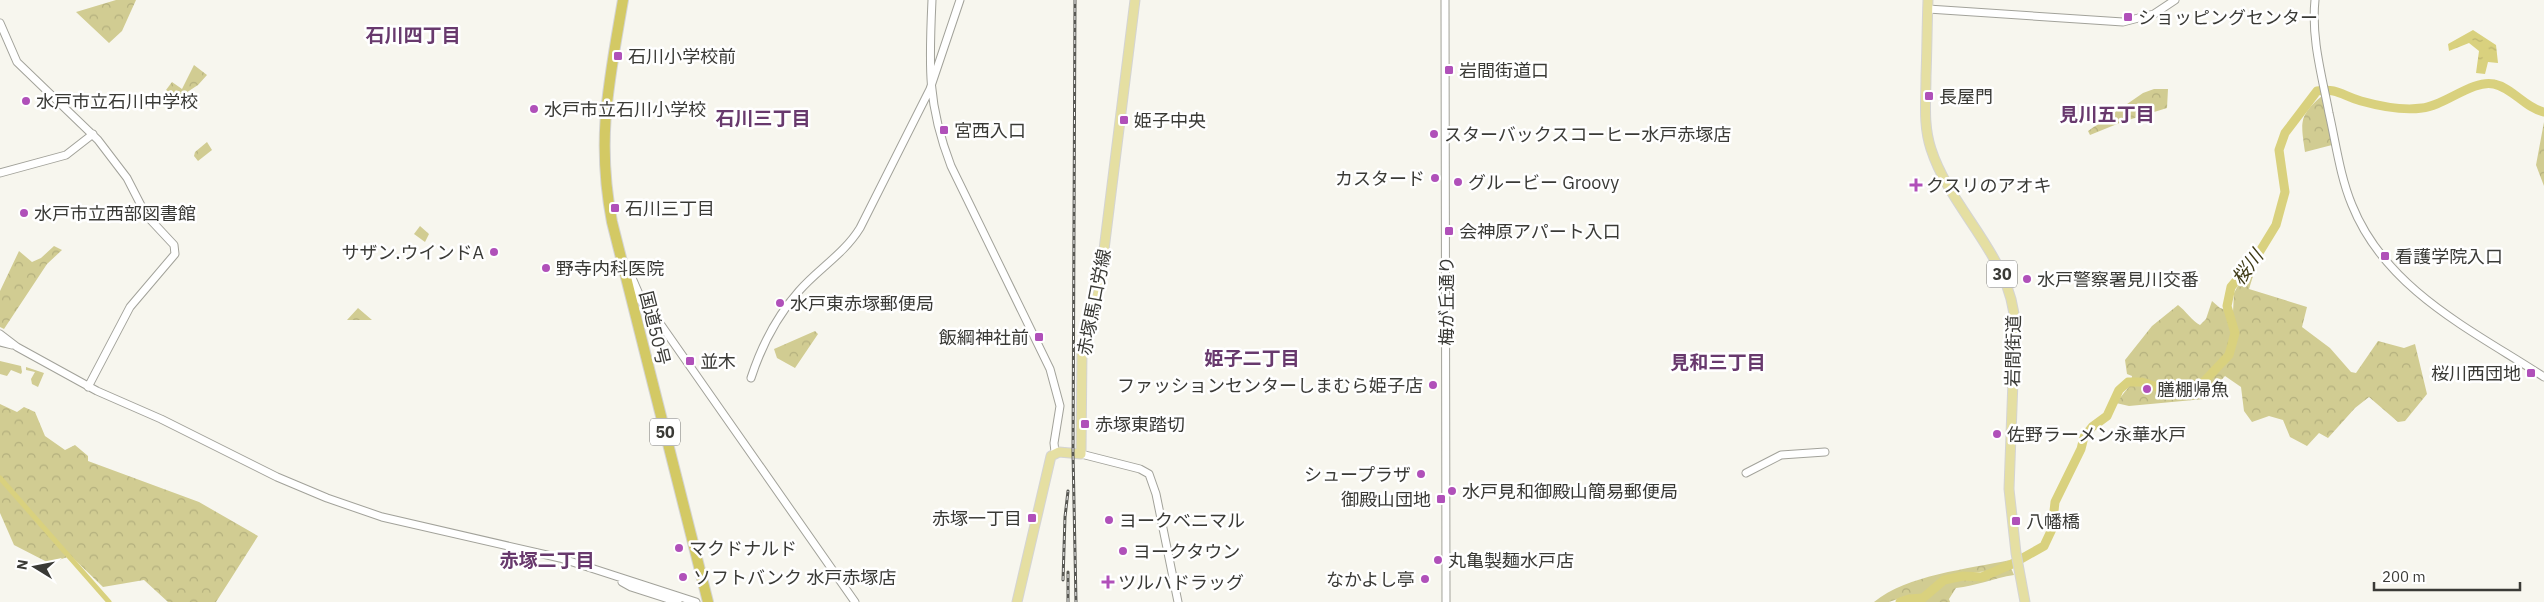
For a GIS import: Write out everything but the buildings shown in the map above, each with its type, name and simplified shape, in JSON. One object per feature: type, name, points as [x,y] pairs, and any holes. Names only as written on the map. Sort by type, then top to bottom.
[{"type":"highway","name":"国道50号","points":[[623,0],[606,94],[603,153],[610,212],[623,264],[640,302],[635,313],[708,602]]},
{"type":"main road","name":"赤塚馬口労線","points":[[1081,454],[1082,350],[1099,290],[1134,0]]},
{"type":"main road","name":"岩間街道","points":[[1928,5],[1925,119],[1928,140],[1943,175],[2002,275],[2014,310],[2015,337],[2009,489],[2017,561],[2025,602]]},
{"type":"main road","points":[[1017,602],[1049,462],[1055,452],[1081,454]]},
{"type":"street","points":[[932,0],[930,90],[938,130],[951,166],[1052,374],[1060,406],[1054,446],[1055,452]]},
{"type":"street","points":[[751,378],[773,328],[787,307],[799,291],[854,238],[930,90],[960,0]]},
{"type":"street","name":"梅が丘通り","points":[[1445,0],[1446,602]]},
{"type":"street","points":[[1928,5],[2123,22],[2154,14],[2175,0]]},
{"type":"street","points":[[2315,0],[2315,40],[2323,82],[2348,194],[2359,221],[2382,258],[2402,280],[2425,299],[2544,377]]},
{"type":"street","points":[[0,23],[13,55],[22,68],[93,134],[127,178],[146,215],[174,245],[174,254],[130,307],[88,387]]},
{"type":"street","points":[[0,173],[66,154],[93,134]]},
{"type":"street","points":[[640,302],[855,602]]},
{"type":"street","points":[[1,340],[88,387],[161,420],[276,477],[327,498],[382,517],[541,553],[696,602]]},
{"type":"street","points":[[1746,473],[1781,455],[1825,452]]},
{"type":"street","points":[[1081,454],[1140,469],[1149,474],[1156,494],[1178,602]]},
{"type":"street","points":[[616,578],[632,587],[678,602]]},
{"type":"green space","points":[[116,0],[136,0],[122,31],[109,43],[76,12]]},
{"type":"green space","points":[[194,65],[207,75],[198,85],[175,100],[166,90],[172,82],[182,89]]},
{"type":"green space","points":[[2154,89],[2168,89],[2167,108],[2122,122],[2090,135],[2088,131],[2143,93]]},
{"type":"green space","points":[[2322,96],[2332,145],[2305,152],[2303,121],[2309,109]]},
{"type":"green space","points":[[2544,122],[2544,186],[2536,165]]},
{"type":"green space","points":[[207,142],[212,150],[198,161],[194,156],[195,152]]},
{"type":"green space","points":[[420,226],[429,234],[425,242],[414,234]]},
{"type":"green space","points":[[54,246],[62,250],[47,264],[4,329],[0,327],[0,291],[19,251],[32,262],[41,258]]},
{"type":"green space","points":[[2245,273],[2253,276],[2249,289],[2307,307],[2302,327],[2330,348],[2351,372],[2356,373],[2378,341],[2404,348],[2415,344],[2427,394],[2405,421],[2398,422],[2369,397],[2355,408],[2328,438],[2319,433],[2307,446],[2290,437],[2283,420],[2269,416],[2252,422],[2244,411],[2241,387],[2225,376],[2204,399],[2129,406],[2116,403],[2131,384],[2132,376],[2127,374],[2125,360],[2152,326],[2178,305],[2200,325],[2206,319],[2212,301],[2220,308],[2233,312],[2234,293]]},
{"type":"green space","points":[[358,308],[372,320],[347,320]]},
{"type":"green space","points":[[815,331],[818,334],[795,368],[777,358],[774,349]]},
{"type":"green space","points":[[0,361],[21,366],[21,374],[11,370],[7,376],[0,374]]},
{"type":"green space","points":[[26,367],[44,373],[38,387],[32,384],[31,379],[35,372],[26,370]]},
{"type":"green space","points":[[0,404],[17,412],[24,407],[35,412],[45,436],[65,450],[75,445],[88,456],[88,461],[199,502],[258,536],[216,602],[168,602],[144,580],[103,587],[71,556],[49,563],[14,545],[0,513]]},
{"type":"green space","points":[[2010,560],[1989,571],[1949,575],[1923,594],[1906,596],[1889,602],[1874,602],[1903,585],[1920,579]]},
{"type":"green space","points":[[2011,568],[2014,575],[1956,588],[1949,599],[1950,602],[1922,602],[1946,583],[1962,579],[1981,580]]},
{"type":"water","points":[[2473,30],[2496,45],[2498,63],[2488,62],[2485,74],[2476,73],[2479,51],[2469,43],[2449,51],[2448,44]]},
{"type":"waterway","name":"桜川","points":[[1900,602],[1923,598],[1944,580],[1963,576],[1982,577],[2012,564],[2044,546],[2052,529],[2055,502],[2081,449],[2084,437],[2092,427],[2107,416],[2119,390],[2128,382],[2142,382],[2175,393],[2195,391],[2229,355],[2235,333],[2227,306],[2231,287],[2257,256],[2276,225],[2285,192],[2279,150],[2285,133],[2317,91],[2330,90],[2361,101],[2383,106],[2414,109],[2440,103],[2477,85],[2494,84],[2501,86],[2537,110],[2544,112]]},
{"type":"waterway","points":[[0,478],[109,602]]},
{"type":"railway","points":[[1075,0],[1073,453],[1076,602]]},
{"type":"railway","points":[[1063,580],[1065,517],[1068,491]]},
{"type":"railway","points":[[1068,572],[1068,602]]},
{"type":"place","name":"ショッピングセンター","points":[[2128,17]]},
{"type":"place","name":"石川小学校前","points":[[618,56]]},
{"type":"place","name":"岩間街道口","points":[[1449,70]]},
{"type":"place","name":"長屋門","points":[[1929,96]]},
{"type":"place","name":"水戸市立石川中学校","points":[[26,101]]},
{"type":"place","name":"水戸市立石川小学校","points":[[534,109]]},
{"type":"place","name":"姫子中央","points":[[1124,120]]},
{"type":"place","name":"宮西入口","points":[[944,130]]},
{"type":"place","name":"スターバックスコーヒー水戸赤塚店","points":[[1434,134]]},
{"type":"place","name":"カスタード","points":[[1435,178]]},
{"type":"place","name":"グルービー Groovy","points":[[1458,182]]},
{"type":"place","name":"クスリのアオキ","points":[[1916,185]]},
{"type":"place","name":"石川三丁目","points":[[615,208]]},
{"type":"place","name":"水戸市立西部図書館","points":[[24,213]]},
{"type":"place","name":"会神原アパート入口","points":[[1449,231]]},
{"type":"place","name":"サザン.ウインドA","points":[[494,252]]},
{"type":"place","name":"看護学院入口","points":[[2385,256]]},
{"type":"place","name":"野寺内科医院","points":[[546,268]]},
{"type":"place","name":"水戸警察署見川交番","points":[[2027,279]]},
{"type":"place","name":"水戸東赤塚郵便局","points":[[780,303]]},
{"type":"place","name":"飯綱神社前","points":[[1039,337]]},
{"type":"place","name":"並木","points":[[690,361]]},
{"type":"place","name":"桜川西団地","points":[[2531,373]]},
{"type":"place","name":"ファッションセンターしまむら姫子店","points":[[1433,385]]},
{"type":"place","name":"膳棚帰魚","points":[[2147,389]]},
{"type":"place","name":"赤塚東踏切","points":[[1085,424]]},
{"type":"place","name":"佐野ラーメン永華水戸","points":[[1997,434]]},
{"type":"place","name":"シュープラザ","points":[[1421,474]]},
{"type":"place","name":"水戸見和御殿山簡易郵便局","points":[[1452,491]]},
{"type":"place","name":"御殿山団地","points":[[1441,499]]},
{"type":"place","name":"赤塚一丁目","points":[[1032,518]]},
{"type":"place","name":"ヨークベニマル","points":[[1109,520]]},
{"type":"place","name":"八幡橋","points":[[2016,521]]},
{"type":"place","name":"マクドナルド","points":[[679,548]]},
{"type":"place","name":"ヨークタウン","points":[[1123,551]]},
{"type":"place","name":"丸亀製麺水戸店","points":[[1438,560]]},
{"type":"place","name":"ソフトバンク 水戸赤塚店","points":[[683,577]]},
{"type":"place","name":"なかよし亭","points":[[1425,579]]},
{"type":"place","name":"ツルハドラッグ","points":[[1108,582]]},
{"type":"district","name":"石川四丁目","points":[[413,35]]},
{"type":"district","name":"見川五丁目","points":[[2107,114]]},
{"type":"district","name":"石川三丁目","points":[[763,118]]},
{"type":"district","name":"姫子二丁目","points":[[1252,358]]},
{"type":"district","name":"見和三丁目","points":[[1718,362]]},
{"type":"district","name":"赤塚二丁目","points":[[547,560]]}]
